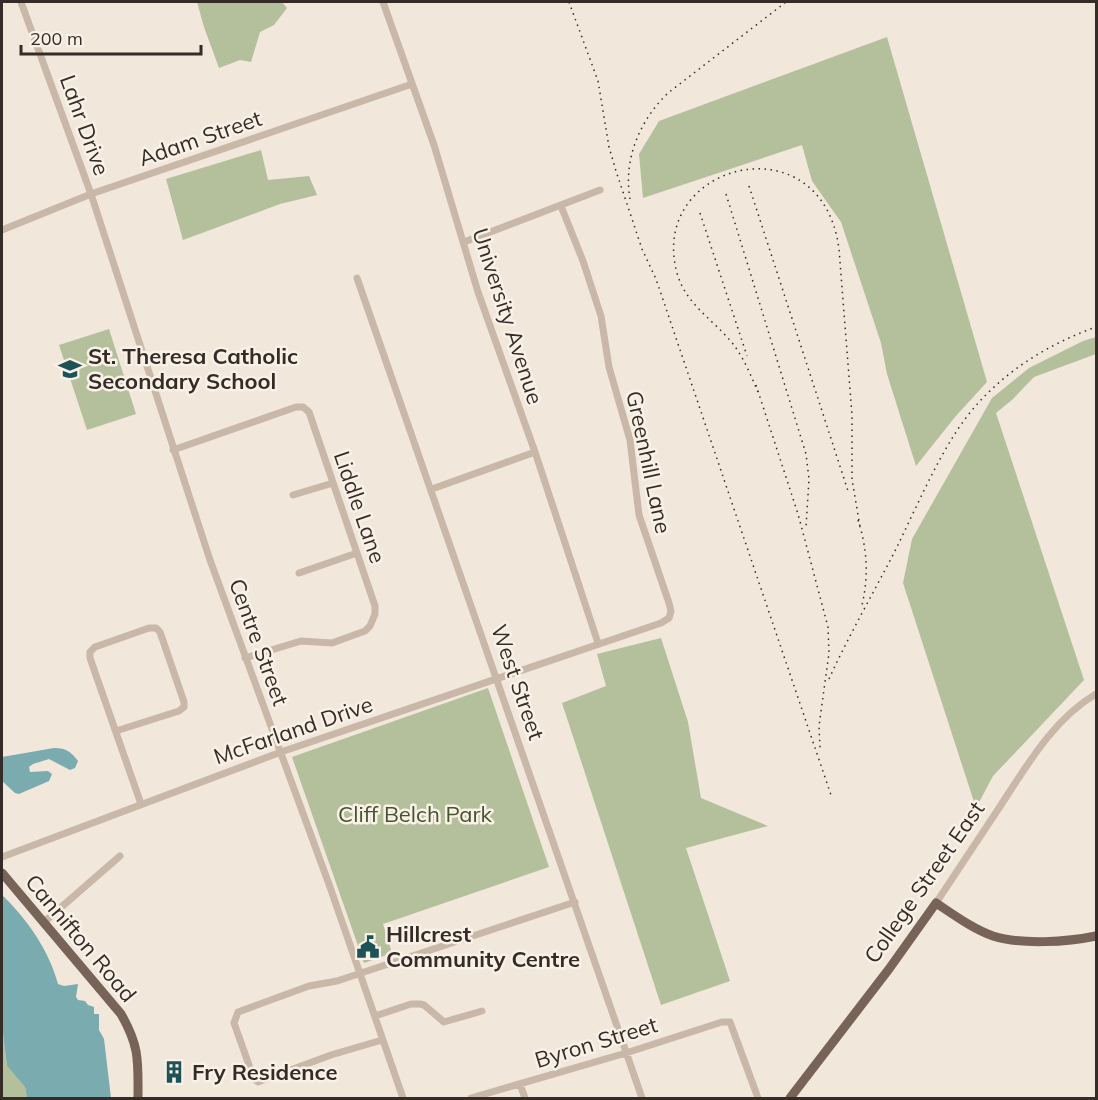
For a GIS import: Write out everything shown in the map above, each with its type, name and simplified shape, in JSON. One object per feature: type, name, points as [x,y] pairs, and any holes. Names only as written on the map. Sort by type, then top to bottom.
[{"type":"main road","name":"Cannifton Road","points":[[2,873],[105,993],[130,1030],[138,1055],[138,1098]]},
{"type":"main road","points":[[936,903],[993,936],[1019,940],[1096,936]]},
{"type":"main road","name":"College Street East","points":[[790,1098],[889,969],[936,903]]},
{"type":"street","name":"Lahr Drive","points":[[21,2],[91,194]]},
{"type":"street","name":"University Avenue","points":[[383,2],[434,145],[478,291],[535,452],[598,643]]},
{"type":"street","name":"Adam Street","points":[[2,230],[91,194],[412,84]]},
{"type":"street","points":[[464,242],[600,190]]},
{"type":"street","name":"Centre Street","points":[[91,194],[210,560],[281,752],[403,1098]]},
{"type":"street","name":"Greenhill Lane","points":[[561,206],[583,261],[601,316],[609,367],[630,440],[639,515],[671,611],[669,618],[661,623],[598,643]]},
{"type":"street","name":"West Street","points":[[357,278],[642,1098]]},
{"type":"street","name":"Liddle Lane","points":[[173,450],[296,407],[303,407],[309,412],[375,606],[375,614],[365,631],[332,643],[301,641],[245,658]]},
{"type":"street","points":[[432,489],[535,452]]},
{"type":"street","points":[[293,495],[333,483]]},
{"type":"street","points":[[299,573],[357,552]]},
{"type":"street","points":[[116,731],[179,711],[184,707],[160,632],[156,628],[149,628],[95,647],[90,652],[90,658],[141,804]]},
{"type":"street","name":"McFarland Drive","points":[[2,858],[281,752],[598,643]]},
{"type":"street","name":"College Street East","points":[[936,903],[1023,772],[1059,723],[1081,703],[1096,694]]},
{"type":"street","points":[[44,923],[120,856]]},
{"type":"street","points":[[382,1040],[331,1055],[258,1082],[254,1079],[234,1023],[238,1012],[309,986],[330,983],[359,974],[574,902]]},
{"type":"street","points":[[375,1016],[411,1004],[424,1005],[444,1022],[482,1011]]},
{"type":"street","name":"Byron Street","points":[[471,1098],[626,1053],[711,1024],[730,1022],[758,1098]]},
{"type":"street","points":[[519,1084],[525,1098]]},
{"type":"green space","points":[[197,2],[282,2],[287,8],[274,25],[260,32],[251,62],[240,60],[219,68]]},
{"type":"green space","points":[[887,37],[987,382],[955,417],[916,466],[887,374],[881,343],[841,222],[812,181],[802,145],[643,198],[639,154],[659,121]]},
{"type":"green space","points":[[261,150],[268,180],[309,176],[317,195],[280,204],[183,240],[166,179]]},
{"type":"green space","points":[[109,329],[136,414],[87,430],[59,345]]},
{"type":"green space","points":[[1096,337],[1096,354],[1034,377],[996,413],[1084,680],[993,776],[976,808],[903,583],[912,539],[992,398],[1029,368],[1083,341]]},
{"type":"green space","points":[[661,638],[688,722],[701,798],[768,826],[686,848],[730,981],[661,1005],[562,703],[606,686],[597,654]]},
{"type":"green space","name":"Cliff Belch Park","points":[[488,688],[549,867],[383,924],[392,953],[364,963],[292,757]]},
{"type":"green space","points":[[2,1025],[7,1066],[25,1087],[27,1098],[2,1098]]},
{"type":"water","points":[[54,748],[68,751],[73,755],[78,761],[75,768],[70,770],[49,759],[33,764],[29,767],[30,772],[48,771],[52,774],[49,781],[19,794],[2,781],[2,757]]},
{"type":"water","points":[[2,895],[20,914],[43,947],[58,984],[64,986],[78,984],[76,997],[78,1000],[85,1001],[94,1007],[94,1014],[99,1014],[99,1030],[104,1039],[111,1098],[27,1098],[25,1087],[7,1066],[2,1025]]},
{"type":"railway","points":[[569,2],[598,81],[609,147],[616,171],[642,249],[656,279],[831,795]]},
{"type":"railway","points":[[630,199],[628,184],[632,155],[649,115],[668,93],[786,2]]},
{"type":"railway","points":[[758,392],[737,349],[693,303],[681,284],[677,273],[675,235],[687,204],[711,183],[740,171],[772,170],[802,182],[826,208],[839,249],[852,415],[852,479],[860,527]]},
{"type":"railway","points":[[749,186],[848,491]]},
{"type":"railway","points":[[726,194],[806,454],[809,479],[806,527]]},
{"type":"railway","points":[[700,213],[747,356]]},
{"type":"railway","points":[[829,679],[924,489],[956,432],[969,414],[984,397],[1017,368],[1055,345],[1096,327]]},
{"type":"railway","points":[[756,385],[798,514],[828,627],[829,653],[819,726],[820,748]]},
{"type":"railway","points":[[858,520],[866,562],[866,583],[862,605]]},
{"type":"place","name":"St. Theresa Catholic Secondary School","points":[[70,369]]},
{"type":"place","name":"Hillcrest Community Centre","points":[[368,947]]},
{"type":"place","name":"Fry Residence","points":[[174,1072]]}]
